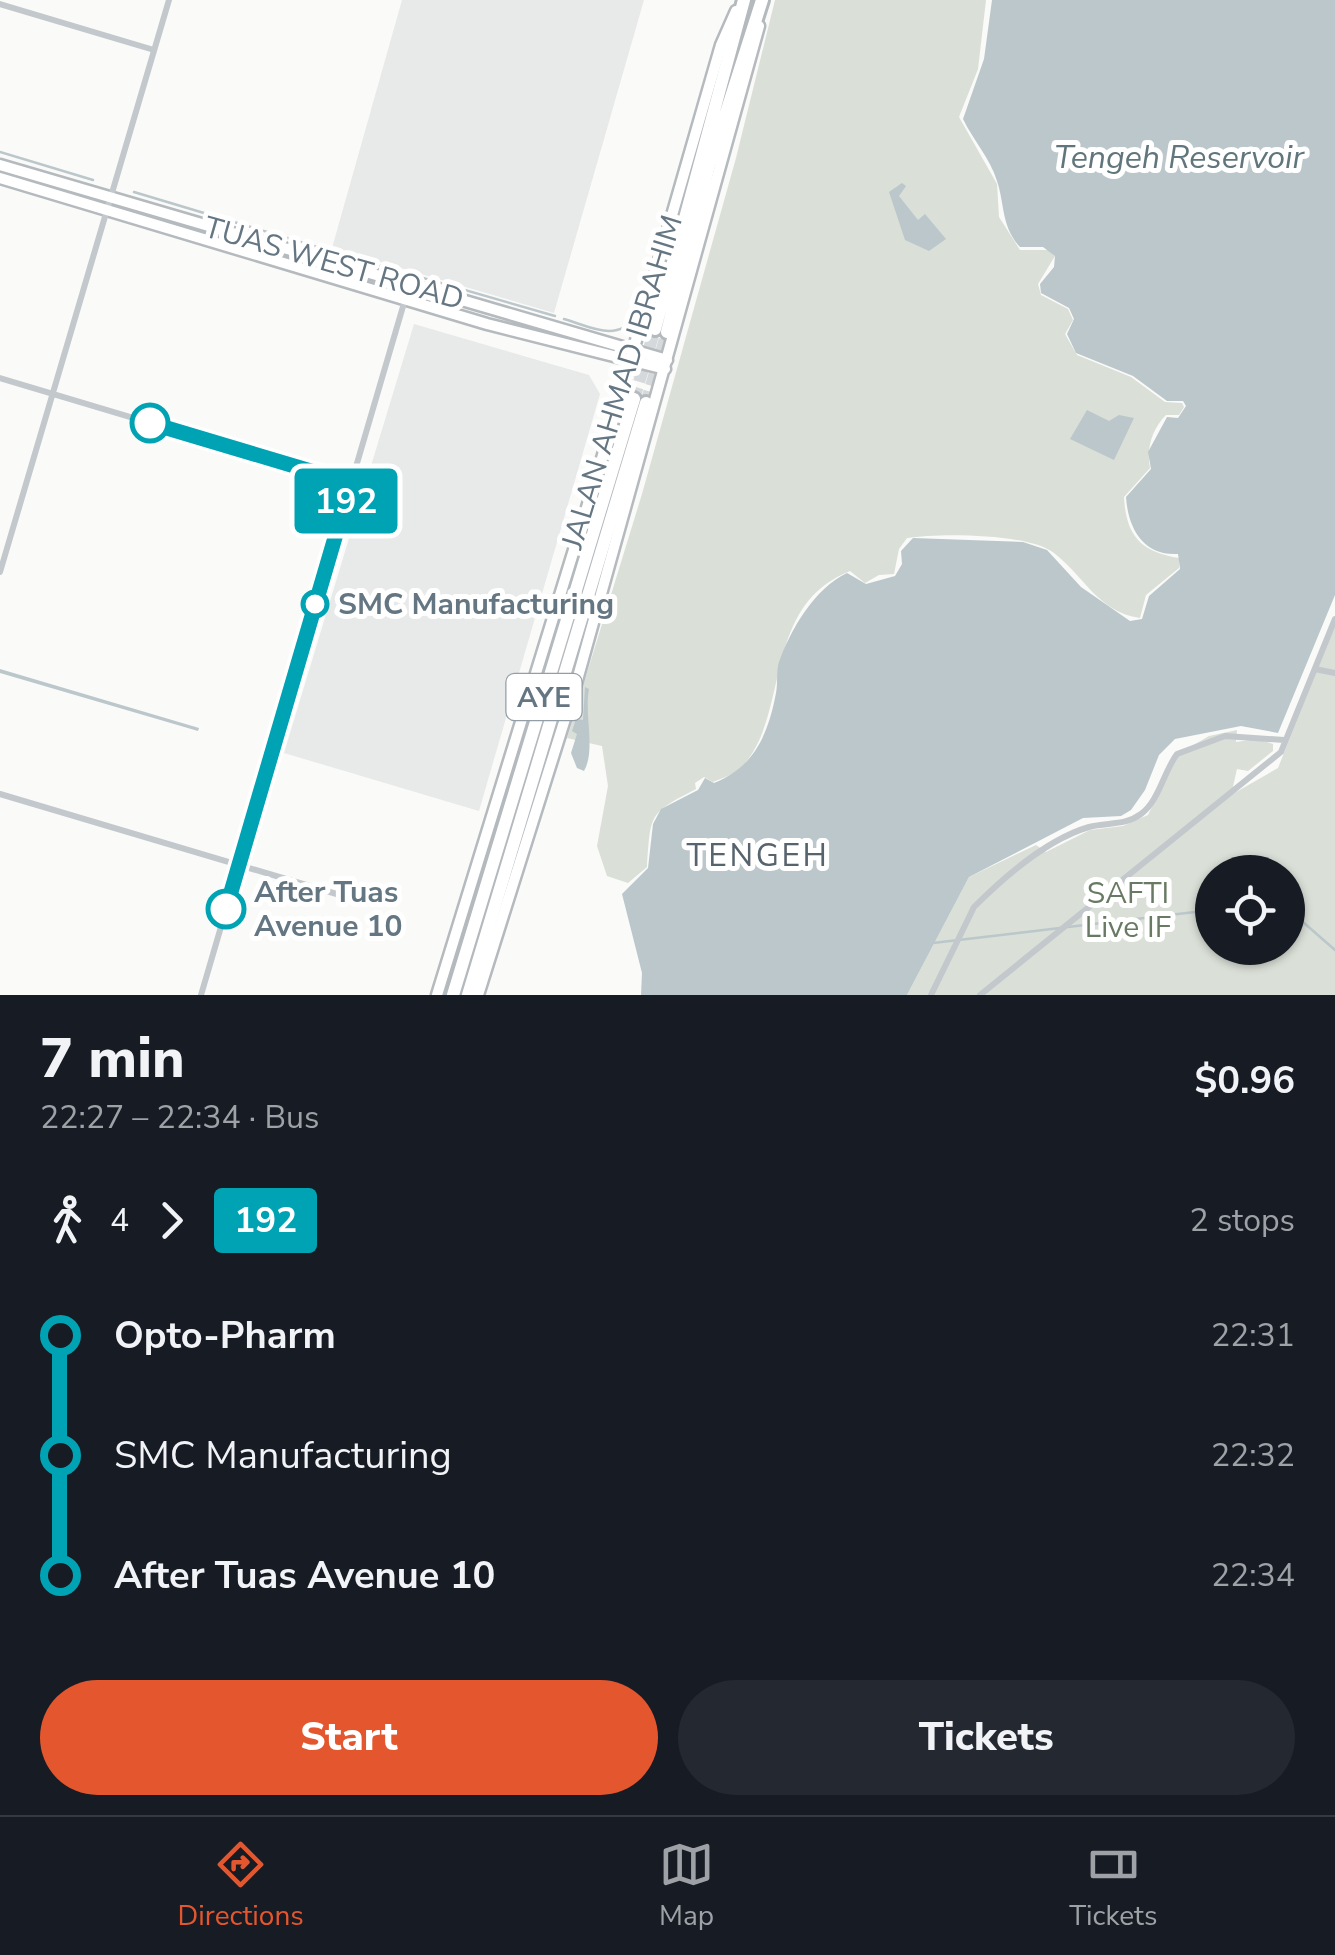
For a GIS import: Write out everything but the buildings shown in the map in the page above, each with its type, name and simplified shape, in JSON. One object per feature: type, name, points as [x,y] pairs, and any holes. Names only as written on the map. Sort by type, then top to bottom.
[{"type":"highway","points":[[742,0],[661,330],[761,5]]},
{"type":"highway","name":"AYE","points":[[453,995],[640,401],[468,995]]},
{"type":"main road","name":"JALAN AHMAD IBRAHIM","points":[[437,995],[624,382],[721,45],[742,0]]},
{"type":"main road","name":"JALAN AHMAD IBRAHIM","points":[[478,995],[576,684],[754,54],[761,5]]},
{"type":"main road","name":"TUAS WEST ROAD","points":[[0,166],[406,297],[666,365]]},
{"type":"main road","name":"TUAS WEST ROAD","points":[[0,178],[410,284],[593,346]]},
{"type":"main road","points":[[593,346],[626,338],[641,320]]},
{"type":"main road","points":[[593,346],[610,361],[624,382]]},
{"type":"street","points":[[0,572],[169,0]]},
{"type":"street","points":[[0,4],[154,50]]},
{"type":"street","points":[[201,995],[410,284]]},
{"type":"street","points":[[0,378],[351,483]]},
{"type":"street","points":[[980,995],[1281,752],[1335,619]]},
{"type":"street","points":[[1315,669],[1335,673]]},
{"type":"street","points":[[932,995],[974,906],[984,896],[1054,844],[1090,827],[1122,824],[1144,812],[1177,754],[1225,736],[1284,740]]},
{"type":"street","points":[[0,794],[340,896]]},
{"type":"shaded area","points":[[402,0],[644,0],[554,313],[332,248]]},
{"type":"shaded area","points":[[414,324],[589,375],[600,394],[479,811],[284,753]]},
{"type":"green space","points":[[775,0],[986,0],[978,69],[959,117],[997,184],[999,217],[1020,250],[1051,250],[1055,256],[1038,284],[1041,295],[1068,309],[1073,320],[1065,334],[1077,355],[1131,377],[1165,402],[1182,403],[1184,407],[1179,415],[1166,415],[1157,427],[1150,447],[1150,468],[1124,497],[1128,522],[1138,540],[1155,551],[1179,558],[1179,568],[1146,595],[1140,618],[1102,601],[1065,562],[1042,546],[983,536],[907,538],[899,549],[894,574],[879,575],[865,583],[850,571],[822,588],[802,609],[789,635],[757,746],[738,770],[713,782],[704,777],[695,783],[696,789],[660,810],[652,825],[647,867],[628,883],[607,876],[597,846],[608,786],[602,746],[567,738],[642,494],[736,158]]},
{"type":"green space","name":"SAFTI Live IF","points":[[1335,625],[1335,995],[907,995],[969,877],[1036,845],[1046,852],[1090,830],[1123,826],[1148,815],[1178,754],[1209,736],[1237,730],[1236,742],[1258,739],[1273,744],[1273,751],[1248,771],[1237,769],[1231,795],[1278,768]]},
{"type":"water","name":"Tengeh Reservoir","points":[[992,0],[1335,0],[1335,595],[1278,733],[1241,726],[1175,739],[1159,755],[1145,790],[1131,810],[1121,816],[1083,818],[969,877],[907,995],[641,995],[642,973],[622,894],[648,868],[653,824],[661,809],[698,790],[705,778],[714,783],[749,759],[769,723],[778,666],[790,636],[814,599],[835,580],[847,573],[866,584],[895,576],[902,564],[901,551],[913,538],[1023,542],[1047,550],[1081,587],[1130,621],[1142,619],[1149,596],[1180,569],[1178,554],[1155,550],[1140,538],[1130,519],[1126,497],[1151,469],[1148,452],[1167,417],[1178,418],[1186,406],[1183,401],[1167,401],[1133,376],[1076,353],[1067,334],[1074,319],[1069,308],[1041,293],[1040,284],[1054,267],[1055,256],[1043,247],[1020,247],[1014,239],[1006,223],[994,173],[963,119],[984,59]]},
{"type":"water","points":[[902,183],[906,186],[899,196],[918,220],[925,214],[946,239],[929,251],[905,240],[889,192]]},
{"type":"water","points":[[1087,410],[1109,421],[1119,415],[1134,418],[1114,460],[1070,439]]},
{"type":"water","points":[[0,669],[199,728],[198,731],[0,673]]},
{"type":"water","points":[[585,687],[589,689],[590,743],[584,771],[577,768],[571,753],[577,734],[572,731],[576,719],[583,720]]},
{"type":"waterway","points":[[0,152],[93,180]]},
{"type":"waterway","points":[[134,192],[334,252]]},
{"type":"waterway","points":[[343,254],[352,257]]},
{"type":"waterway","points":[[361,260],[555,316]]},
{"type":"waterway","points":[[564,319],[612,331],[621,329],[636,316]]},
{"type":"waterway","points":[[1068,927],[1195,912]]},
{"type":"waterway","points":[[1305,924],[1335,950]]},
{"type":"waterway","points":[[933,943],[1060,928]]},
{"type":"tunnel","points":[[634,399],[655,329]]},
{"type":"tunnel","points":[[646,403],[667,332]]},
{"type":"bus line","name":"192","points":[[150,423],[351,483],[226,909]]},
{"type":"place","name":"SMC Manufacturing","points":[[315,604]]},
{"type":"place","name":"After Tuas Avenue 10","points":[[226,909]]},
{"type":"district","name":"TENGEH","points":[[758,855]]}]
